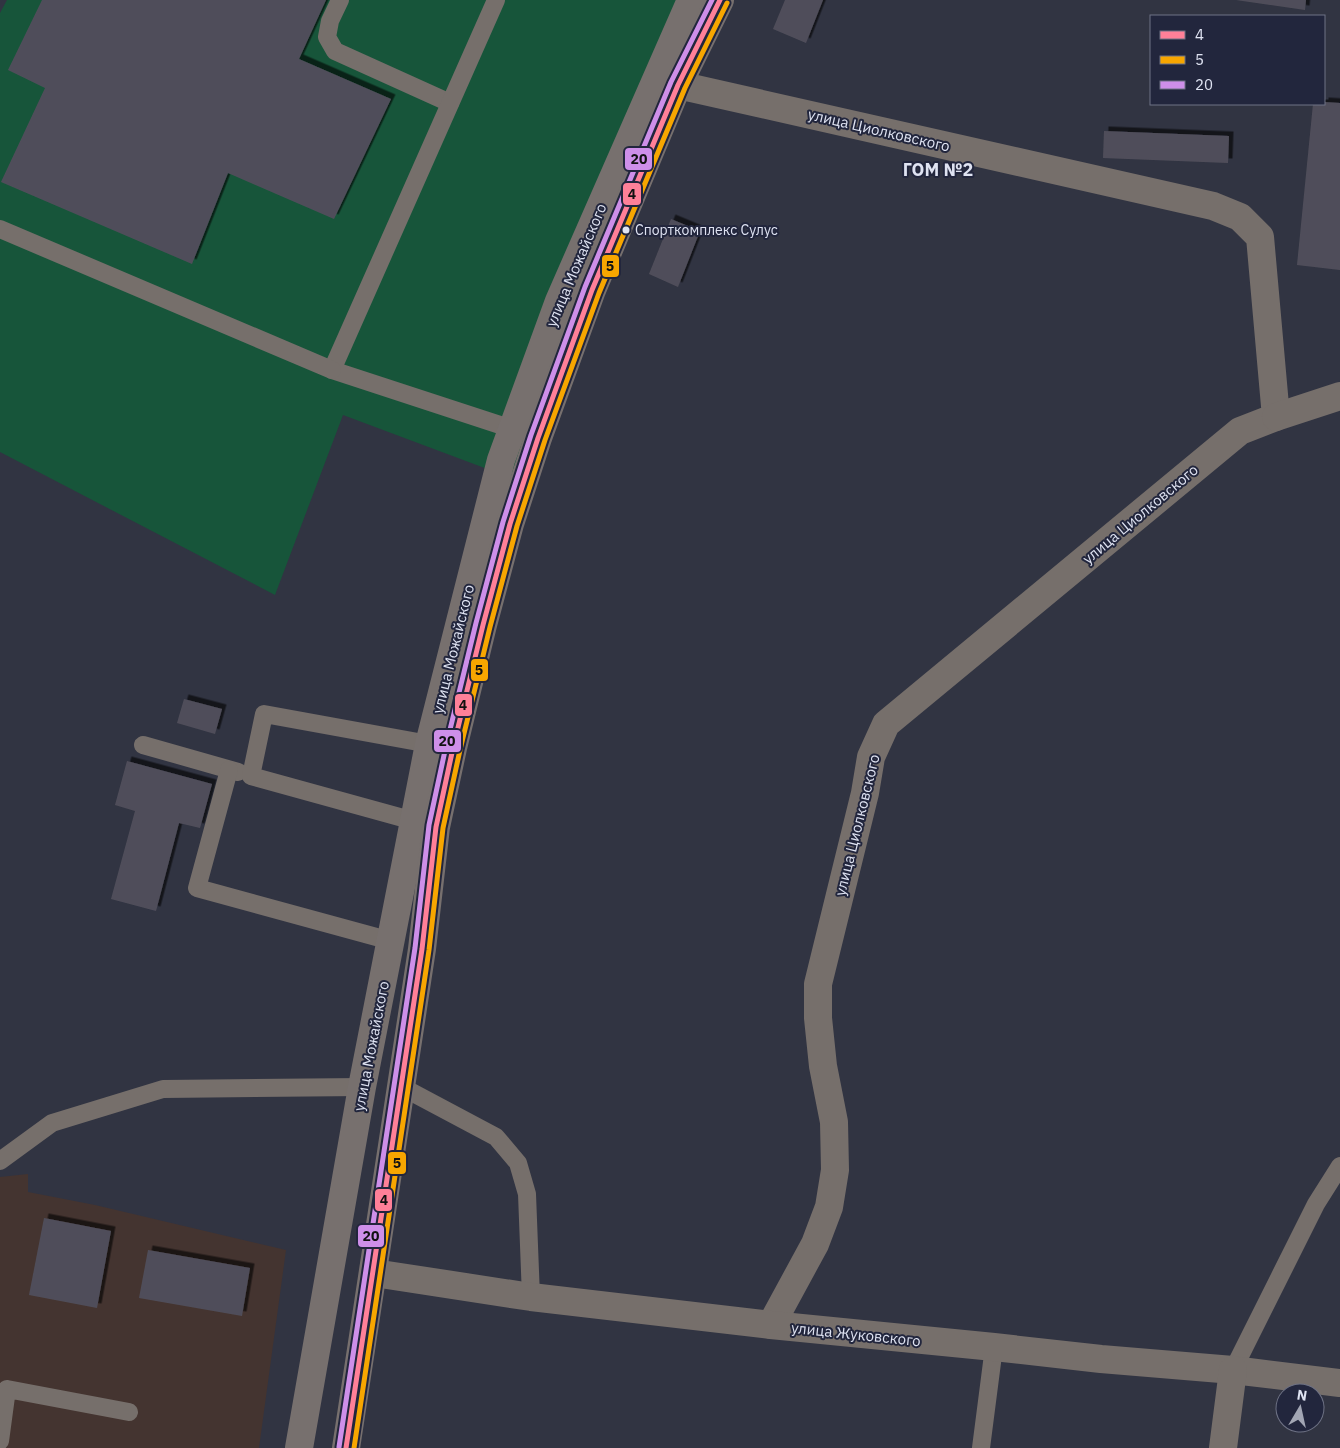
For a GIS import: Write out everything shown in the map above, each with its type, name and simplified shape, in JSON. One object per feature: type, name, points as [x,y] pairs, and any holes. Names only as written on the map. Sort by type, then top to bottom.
[{"type":"main road","name":"улица Можайского","points":[[299,1448],[362,1087],[429,744],[501,460],[559,301],[691,0]]},
{"type":"main road","name":"улица Можайского","points":[[346,1448],[422,949],[436,827],[483,625],[510,524],[538,438],[592,290],[678,86],[720,0]]},
{"type":"street","name":"улица Циолковского","points":[[678,86],[1213,206],[1240,217],[1260,237],[1276,417],[1240,430],[886,724],[871,757],[865,793],[818,984],[818,1018],[823,1066],[834,1122],[835,1170],[828,1207],[815,1244],[771,1325]]},
{"type":"street","points":[[1276,417],[1340,396]]},
{"type":"street","name":"улица Жуковского","points":[[374,1273],[531,1297],[771,1325],[994,1347],[1101,1360],[1233,1370],[1340,1383]]},
{"type":"street","points":[[1223,1448],[1233,1370]]},
{"type":"lane","points":[[340,0],[330,21],[327,37],[334,52],[450,103]]},
{"type":"lane","points":[[332,370],[496,0]]},
{"type":"lane","points":[[0,229],[332,370],[512,429]]},
{"type":"lane","points":[[251,776],[264,714],[429,744]]},
{"type":"lane","points":[[143,745],[414,821]]},
{"type":"lane","points":[[229,770],[197,888],[391,942]]},
{"type":"lane","points":[[0,1161],[52,1123],[163,1089],[362,1087]]},
{"type":"lane","points":[[402,1087],[496,1137],[518,1163],[527,1194],[531,1297]]},
{"type":"lane","points":[[1233,1370],[1316,1204],[1340,1166]]},
{"type":"lane","points":[[981,1448],[994,1347]]},
{"type":"lane","points":[[0,1441],[7,1389],[129,1412]]},
{"type":"shaded area","points":[[28,1174],[28,1192],[95,1205],[286,1250],[259,1448],[0,1448],[0,1177]]},
{"type":"green space","points":[[7,0],[699,0],[514,479],[343,415],[275,595],[0,452],[0,13]]},
{"type":"building","points":[[42,0],[326,0],[299,59],[391,99],[334,219],[228,173],[192,264],[1,182],[45,88],[8,70]]},
{"type":"building","points":[[785,0],[823,0],[806,43],[773,29]]},
{"type":"building","points":[[1236,0],[1306,0],[1305,10]]},
{"type":"building","points":[[1325,102],[1340,103],[1340,270],[1297,265],[1313,105],[1325,105]]},
{"type":"building","points":[[1104,131],[1229,136],[1228,163],[1103,158]]},
{"type":"building","points":[[671,219],[700,231],[678,287],[649,274]]},
{"type":"building","points":[[184,699],[222,709],[215,734],[177,723]]},
{"type":"building","points":[[127,761],[212,784],[200,828],[179,823],[156,911],[111,899],[135,811],[115,805]]},
{"type":"building","points":[[44,1218],[111,1231],[97,1308],[29,1295]]},
{"type":"building","points":[[148,1250],[250,1268],[242,1316],[139,1298]]},
{"type":"transit line","name":"20","points":[[339,1447],[415,948],[429,825],[476,623],[503,522],[531,435],[585,287],[671,82],[712,0]]},
{"type":"transit line","name":"4","points":[[346,1448],[422,949],[436,827],[483,625],[510,524],[538,438],[592,290],[678,85],[720,0]]},
{"type":"transit line","name":"5","points":[[354,1448],[429,950],[443,828],[490,627],[517,526],[545,440],[599,293],[685,88],[727,3]]},
{"type":"place","name":"Спорткомплекс Сулус","points":[[626,230]]},
{"type":"district","name":"ГОМ №2","points":[[938,169]]}]
